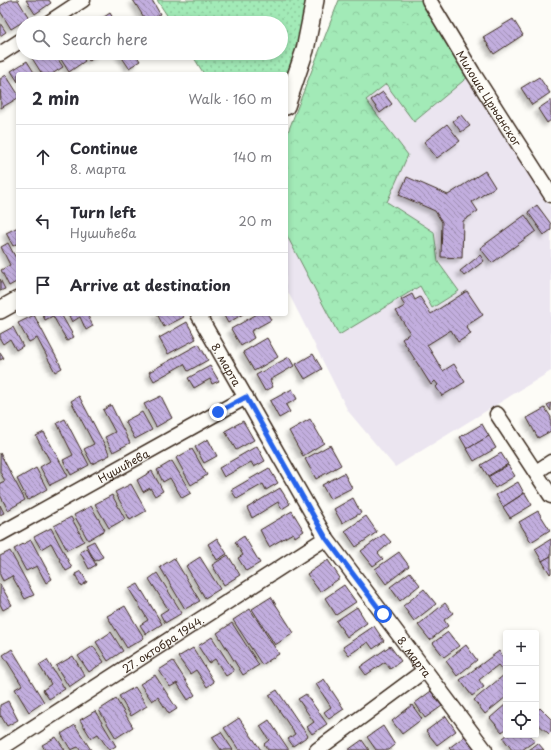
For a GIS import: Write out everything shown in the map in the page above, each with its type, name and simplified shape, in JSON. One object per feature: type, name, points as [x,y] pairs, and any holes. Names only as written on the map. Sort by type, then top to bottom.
[{"type":"street","points":[[288,100],[305,50],[315,0]]},
{"type":"street","name":"Милоша Црњанског","points":[[429,0],[473,73],[551,195]]},
{"type":"street","points":[[57,16],[75,2]]},
{"type":"street","points":[[0,54],[16,44]]},
{"type":"street","points":[[0,310],[16,301]]},
{"type":"street","name":"8. марта","points":[[199,316],[326,538],[485,750]]},
{"type":"street","name":"Нушићева","points":[[0,534],[246,397]]},
{"type":"street","points":[[497,414],[520,452],[536,472],[551,496]]},
{"type":"street","points":[[536,472],[551,462]]},
{"type":"street","name":"27. октобра 1944.","points":[[0,749],[326,538]]},
{"type":"street","points":[[317,750],[425,670]]},
{"type":"shaded area","points":[[339,0],[469,76],[551,208],[551,371],[395,467],[348,411],[288,292],[288,132]]},
{"type":"green space","points":[[157,0],[309,0],[304,30],[287,72],[203,72],[195,60],[288,60],[288,16],[167,16]]},
{"type":"green space","points":[[339,0],[423,0],[469,76],[414,122],[386,84],[366,100],[408,155],[387,202],[434,232],[438,262],[459,291],[432,308],[420,286],[339,335],[288,238],[288,132]]},
{"type":"building","points":[[10,0],[18,0],[28,16],[16,16],[16,26],[11,29],[0,11],[0,6]]},
{"type":"building","points":[[26,0],[49,0],[51,3],[35,14]]},
{"type":"building","points":[[133,0],[152,0],[160,14],[157,16],[143,16]]},
{"type":"building","points":[[513,19],[523,35],[494,54],[483,37]]},
{"type":"building","points":[[0,23],[6,32],[0,36]]},
{"type":"building","points":[[33,60],[58,60],[63,67],[55,72],[41,72]]},
{"type":"building","points":[[61,60],[84,60],[85,61],[69,72]]},
{"type":"building","points":[[124,60],[139,60],[140,61],[129,68]]},
{"type":"building","points":[[27,61],[34,72],[16,72],[16,79],[11,71]]},
{"type":"building","points":[[6,75],[16,91],[16,99],[1,108],[0,79]]},
{"type":"building","points":[[539,77],[550,93],[532,105],[521,88]]},
{"type":"building","points":[[383,92],[392,104],[380,113],[371,100]]},
{"type":"building","points":[[551,100],[551,120],[547,123],[538,109]]},
{"type":"building","points":[[461,115],[470,126],[461,132],[453,121]]},
{"type":"building","points":[[447,124],[460,141],[437,158],[424,142]]},
{"type":"building","points":[[485,171],[495,187],[472,202],[478,211],[463,221],[462,258],[441,257],[442,222],[435,211],[399,195],[407,177],[448,195]]},
{"type":"building","points":[[537,205],[551,224],[551,230],[544,235],[528,212]]},
{"type":"building","points":[[525,215],[536,231],[492,263],[480,248]]},
{"type":"building","points":[[16,228],[16,244],[13,246],[6,233]]},
{"type":"building","points":[[8,243],[16,258],[16,282],[9,286],[1,270],[10,265],[1,247]]},
{"type":"building","points":[[480,255],[484,261],[464,276],[460,271]]},
{"type":"building","points":[[0,279],[5,289],[0,291]]},
{"type":"building","points":[[467,291],[483,315],[466,326],[471,334],[458,342],[451,330],[427,345],[443,371],[454,364],[465,382],[442,396],[436,387],[438,385],[435,381],[431,385],[402,339],[410,333],[396,311],[405,306],[401,300],[412,294],[415,300],[420,297],[431,314]]},
{"type":"building","points":[[35,316],[62,368],[55,372],[37,338],[29,342],[18,323]]},
{"type":"building","points":[[43,316],[53,316],[45,320]]},
{"type":"building","points":[[53,316],[62,316],[74,337],[67,341]]},
{"type":"building","points":[[69,316],[88,316],[93,326],[86,330],[80,317],[72,322]]},
{"type":"building","points":[[158,316],[184,317],[164,327]]},
{"type":"building","points":[[224,316],[240,316],[228,323]]},
{"type":"building","points":[[254,316],[269,316],[271,320],[251,331],[254,338],[241,346],[231,329]]},
{"type":"building","points":[[187,322],[196,339],[168,354],[159,338]]},
{"type":"building","points":[[13,327],[23,346],[16,350],[10,339],[3,344],[0,339],[0,334]]},
{"type":"building","points":[[267,338],[278,357],[254,371],[243,352]]},
{"type":"building","points":[[199,344],[208,360],[188,371],[184,364],[154,381],[149,372]]},
{"type":"building","points":[[0,352],[4,358],[0,360]]},
{"type":"building","points":[[313,354],[322,369],[305,379],[296,364]]},
{"type":"building","points":[[289,357],[294,366],[270,380],[273,387],[265,391],[256,375]]},
{"type":"building","points":[[210,366],[219,381],[212,384],[210,379],[194,388],[188,378]]},
{"type":"building","points":[[292,389],[297,399],[286,405],[290,412],[279,418],[270,401]]},
{"type":"building","points":[[79,396],[110,455],[92,464],[84,449],[94,444],[71,401]]},
{"type":"building","points":[[161,396],[172,418],[156,427],[144,404]]},
{"type":"building","points":[[551,403],[551,411],[547,405]]},
{"type":"building","points":[[111,405],[130,443],[113,452],[105,437],[115,432],[103,410]]},
{"type":"building","points":[[545,408],[551,417],[551,431],[538,438],[527,418]]},
{"type":"building","points":[[142,412],[152,430],[135,439],[125,421]]},
{"type":"building","points":[[65,419],[89,465],[71,475],[63,460],[73,455],[57,423]]},
{"type":"building","points":[[310,419],[324,443],[303,456],[289,431]]},
{"type":"building","points":[[243,421],[254,440],[236,450],[225,431]]},
{"type":"building","points":[[482,424],[489,436],[467,449],[460,437]]},
{"type":"building","points":[[44,432],[68,476],[50,485],[40,467],[50,461],[36,436]]},
{"type":"building","points":[[489,436],[496,448],[474,461],[467,449]]},
{"type":"building","points":[[208,439],[217,456],[204,463],[195,447]]},
{"type":"building","points":[[330,445],[341,465],[316,479],[305,459]]},
{"type":"building","points":[[257,446],[265,461],[254,467],[251,462],[224,477],[219,468]]},
{"type":"building","points":[[192,449],[207,475],[191,485],[176,458]]},
{"type":"building","points":[[0,453],[25,500],[8,510],[0,495],[0,483],[5,481],[0,472]]},
{"type":"building","points":[[501,453],[508,464],[488,476],[481,465]]},
{"type":"building","points":[[172,461],[191,493],[182,498],[170,478],[163,482],[157,470]]},
{"type":"building","points":[[508,465],[515,476],[495,488],[488,477]]},
{"type":"building","points":[[36,468],[47,489],[28,500],[17,479]]},
{"type":"building","points":[[269,468],[278,483],[266,490],[263,484],[237,499],[231,490]]},
{"type":"building","points":[[152,471],[163,491],[155,496],[150,488],[143,492],[137,480]]},
{"type":"building","points":[[344,473],[352,488],[330,499],[322,485]]},
{"type":"building","points":[[518,482],[524,493],[503,507],[496,495]]},
{"type":"building","points":[[131,484],[146,511],[130,520],[115,492]]},
{"type":"building","points":[[280,488],[290,504],[282,509],[278,502],[252,518],[247,508]]},
{"type":"building","points":[[525,493],[532,505],[510,518],[503,507]]},
{"type":"building","points":[[112,495],[125,519],[109,528],[95,504]]},
{"type":"building","points":[[353,498],[361,513],[342,523],[334,509]]},
{"type":"building","points":[[0,505],[4,513],[0,515]]},
{"type":"building","points":[[91,506],[105,530],[88,540],[74,515]]},
{"type":"building","points":[[292,511],[304,531],[295,537],[293,533],[269,547],[260,530]]},
{"type":"building","points":[[538,511],[550,530],[531,542],[519,522]]},
{"type":"building","points":[[366,516],[377,532],[356,547],[345,531]]},
{"type":"building","points":[[71,517],[84,541],[67,550],[54,526]]},
{"type":"building","points":[[51,528],[72,568],[66,571],[51,543],[41,549],[34,537]]},
{"type":"building","points":[[384,534],[391,542],[378,553],[383,559],[373,566],[361,551]]},
{"type":"building","points":[[244,536],[260,563],[246,571],[238,558],[243,555],[235,542]]},
{"type":"building","points":[[217,538],[227,554],[217,560],[208,544]]},
{"type":"building","points":[[551,539],[551,556],[542,561],[535,549]]},
{"type":"building","points":[[31,540],[52,579],[46,583],[37,566],[26,571],[14,549]]},
{"type":"building","points":[[94,541],[103,557],[95,561],[86,545]]},
{"type":"building","points":[[87,548],[96,565],[89,569],[80,552]]},
{"type":"building","points":[[10,551],[34,595],[25,599],[12,576],[3,581],[0,575],[0,556]]},
{"type":"building","points":[[399,552],[409,566],[386,584],[375,569]]},
{"type":"building","points":[[228,555],[240,575],[224,585],[212,565]]},
{"type":"building","points":[[551,556],[551,573],[550,574],[542,561]]},
{"type":"building","points":[[200,557],[220,589],[205,598],[186,566]]},
{"type":"building","points":[[174,558],[200,601],[185,609],[160,567]]},
{"type":"building","points":[[328,560],[340,578],[320,592],[307,574]]},
{"type":"building","points":[[81,571],[87,582],[81,586],[75,574]]},
{"type":"building","points":[[410,572],[420,585],[400,601],[390,587]]},
{"type":"building","points":[[157,573],[182,613],[165,623],[160,614],[168,609],[149,579]]},
{"type":"building","points":[[0,584],[12,605],[3,610],[0,604]]},
{"type":"building","points":[[138,584],[162,624],[146,634],[140,625],[148,620],[129,589]]},
{"type":"building","points":[[344,585],[356,602],[336,615],[325,598]]},
{"type":"building","points":[[424,589],[436,604],[414,621],[403,606]]},
{"type":"building","points":[[271,597],[294,633],[275,645],[252,609]]},
{"type":"building","points":[[445,603],[453,613],[444,620],[448,626],[430,640],[418,625]]},
{"type":"building","points":[[125,606],[144,638],[127,648],[107,616]]},
{"type":"building","points":[[357,607],[367,623],[347,637],[336,621]]},
{"type":"building","points":[[250,609],[279,654],[262,665],[233,620]]},
{"type":"building","points":[[232,623],[259,665],[243,675],[217,633]]},
{"type":"building","points":[[374,626],[384,641],[373,649],[368,642],[349,655],[343,647]]},
{"type":"building","points":[[111,632],[123,651],[108,661],[96,642]]},
{"type":"building","points":[[448,632],[459,646],[444,657],[433,643]]},
{"type":"building","points":[[212,637],[234,671],[226,676],[215,659],[209,663],[198,646]]},
{"type":"building","points":[[466,645],[477,660],[457,676],[446,661]]},
{"type":"building","points":[[93,646],[104,662],[89,672],[78,656]]},
{"type":"building","points":[[390,646],[401,661],[390,669],[385,662],[366,675],[360,667]]},
{"type":"building","points":[[193,648],[214,682],[207,687],[196,670],[190,674],[178,657]]},
{"type":"building","points":[[12,649],[44,702],[29,712],[15,689],[22,685],[3,655]]},
{"type":"building","points":[[499,651],[503,657],[503,671],[498,665],[479,680],[484,687],[472,696],[460,680]]},
{"type":"building","points":[[73,656],[85,676],[69,687],[56,666]]},
{"type":"building","points":[[47,660],[65,689],[49,699],[43,690],[51,684],[39,665]]},
{"type":"building","points":[[173,661],[195,695],[188,700],[177,683],[170,687],[159,670]]},
{"type":"building","points":[[155,675],[177,709],[169,714],[158,697],[152,701],[140,684]]},
{"type":"building","points":[[503,676],[503,699],[485,714],[474,700]]},
{"type":"building","points":[[324,679],[344,709],[329,719],[324,712],[331,707],[316,684]]},
{"type":"building","points":[[135,687],[147,706],[131,716],[119,696]]},
{"type":"building","points":[[277,690],[308,736],[293,746],[288,739],[295,734],[269,695]]},
{"type":"building","points":[[431,691],[442,706],[425,718],[415,703]]},
{"type":"building","points":[[306,694],[327,724],[312,734],[307,727],[314,722],[298,699]]},
{"type":"building","points":[[116,699],[133,727],[116,738],[99,710]]},
{"type":"building","points":[[8,701],[18,720],[7,726],[1,716],[0,717],[0,705]]},
{"type":"building","points":[[412,705],[422,719],[402,734],[392,721]]},
{"type":"building","points":[[503,707],[503,731],[502,732],[490,718]]},
{"type":"building","points":[[540,708],[551,719],[551,732],[549,734],[539,725]]},
{"type":"building","points":[[95,711],[116,746],[109,750],[98,734],[91,738],[80,720]]},
{"type":"building","points":[[446,716],[456,731],[437,745],[426,731]]},
{"type":"building","points":[[239,718],[261,750],[239,750],[224,728]]},
{"type":"building","points":[[269,720],[289,750],[268,750],[264,744],[269,740],[260,726]]},
{"type":"building","points":[[75,725],[91,750],[80,750],[78,747],[71,750],[61,734]]},
{"type":"building","points":[[383,726],[395,745],[389,750],[376,750],[367,737]]},
{"type":"building","points":[[221,732],[233,750],[221,750],[212,737]]},
{"type":"building","points":[[465,736],[476,750],[451,750],[449,748]]},
{"type":"building","points":[[56,737],[65,750],[45,750],[42,745]]},
{"type":"building","points":[[503,738],[532,738],[535,741],[522,750],[512,750]]},
{"type":"building","points":[[362,740],[369,750],[348,750]]},
{"type":"building","points":[[538,743],[544,750],[529,750]]},
{"type":"route","points":[[218,412],[246,397],[326,538],[383,614]]}]
